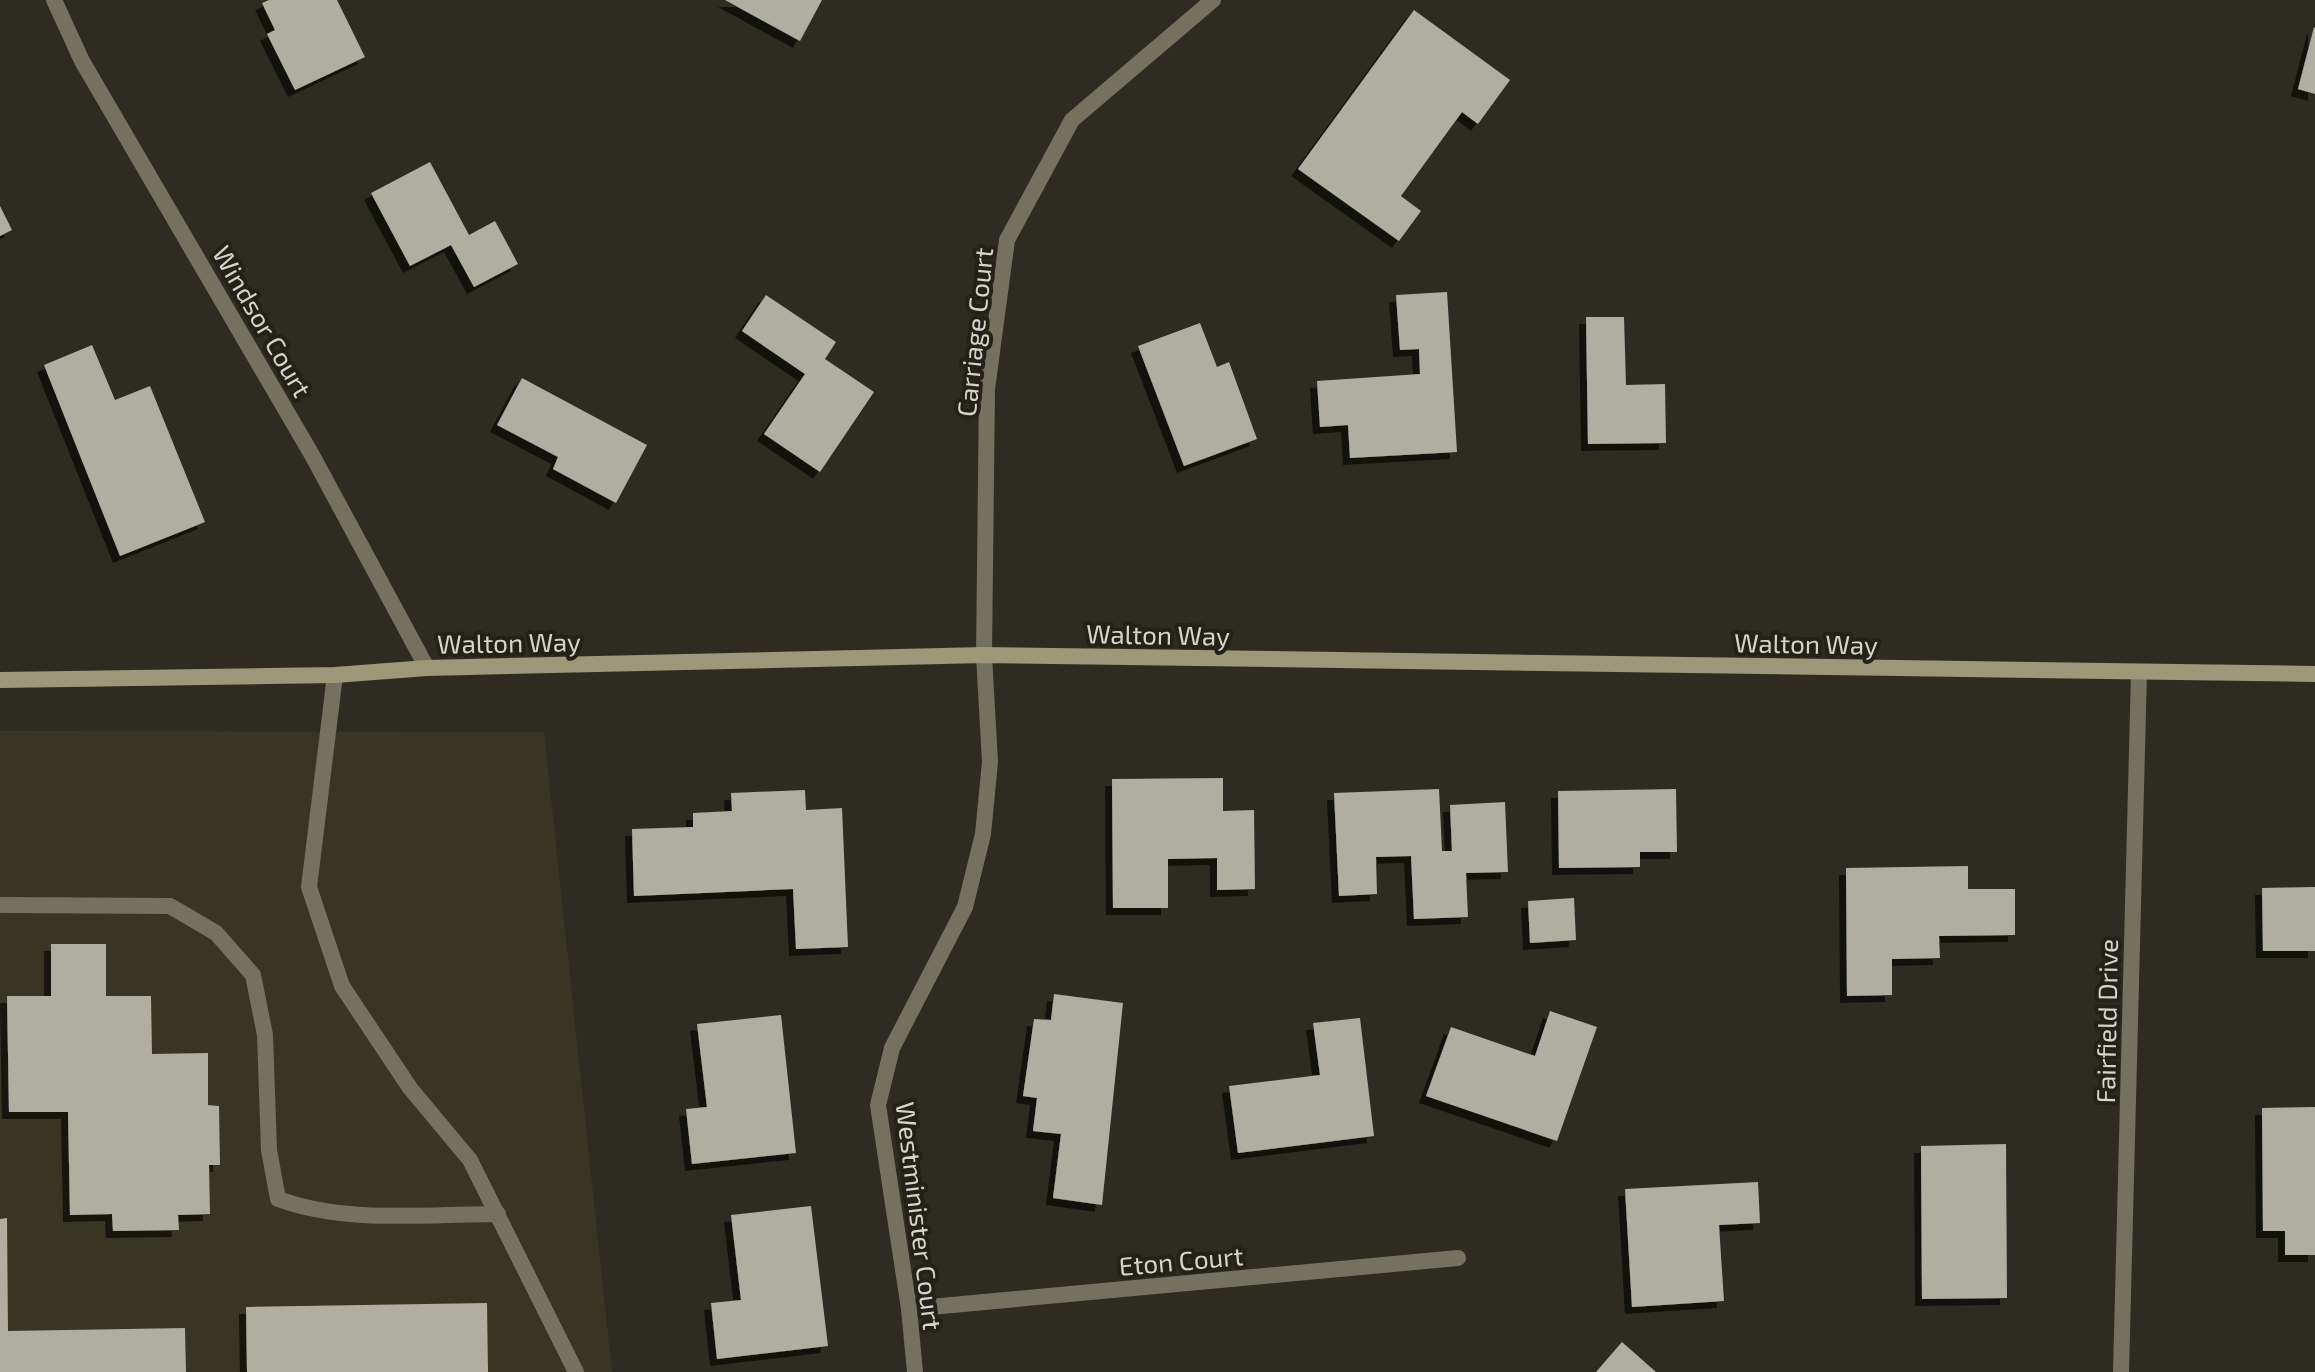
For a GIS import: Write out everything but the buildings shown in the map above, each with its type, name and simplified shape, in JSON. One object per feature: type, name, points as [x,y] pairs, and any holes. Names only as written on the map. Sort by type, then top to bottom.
[{"type":"main road","name":"Walton Way","points":[[0,680],[335,675],[427,668],[984,655],[2315,674]]},
{"type":"street","name":"Windsor Court","points":[[54,0],[82,61],[312,455],[427,668]]},
{"type":"street","name":"Carriage Court","points":[[984,655],[987,389],[1007,240],[1072,120],[1213,0]]},
{"type":"street","name":"Westminister Court","points":[[915,1372],[909,1309],[878,1105],[892,1048],[965,907],[983,834],[990,762],[984,655]]},
{"type":"street","name":"Fairfield Drive","points":[[2121,1372],[2139,672]]},
{"type":"street","points":[[335,675],[309,887],[342,986],[410,1088],[470,1160],[576,1372]]},
{"type":"street","points":[[0,905],[170,906],[216,933],[253,975],[265,1035],[269,1150],[278,1199],[310,1211],[353,1215],[498,1214]]},
{"type":"street","name":"Eton Court","points":[[909,1309],[1458,1258]]},
{"type":"shaded area","points":[[0,731],[544,732],[612,1372],[0,1372]]}]
